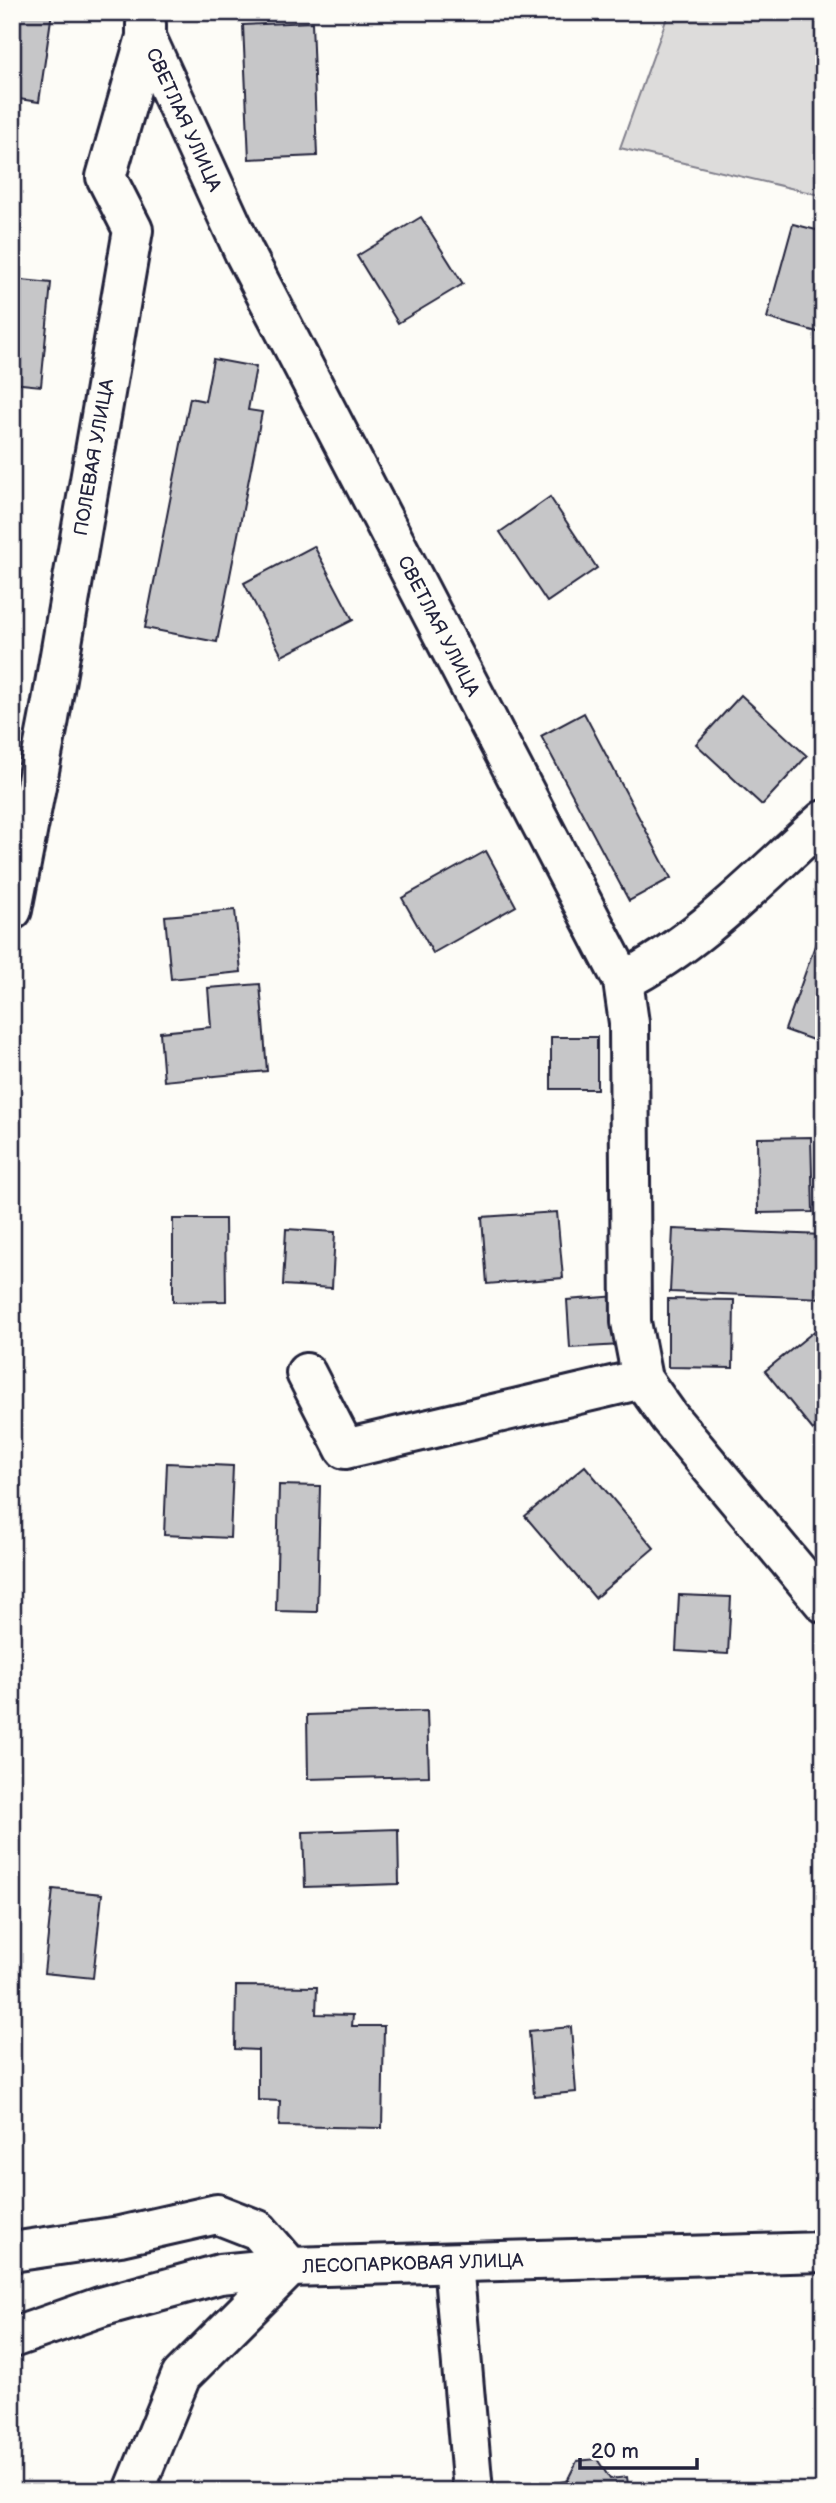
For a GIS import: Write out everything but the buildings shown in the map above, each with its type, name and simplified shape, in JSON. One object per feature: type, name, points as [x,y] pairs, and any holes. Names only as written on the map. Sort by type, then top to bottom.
[{"type":"street","name":"ПОЛЕВАЯ УЛИЦА","points":[[12,909],[52,706],[133,230],[106,177],[146,24]]},
{"type":"street","name":"СВЕТЛАЯ УЛИЦА","points":[[146,24],[244,252],[623,981],[629,1023],[631,1322],[642,1379]]},
{"type":"street","points":[[623,981],[657,964],[690,940],[824,820]]},
{"type":"street","points":[[306,1373],[345,1449],[642,1379],[669,1417],[824,1604]]},
{"type":"street","points":[[12,2252],[120,2236],[217,2214],[258,2230],[290,2267],[181,2376],[134,2491]]},
{"type":"street","name":"ЛЕСОПАРКОВАЯ УЛИЦА","points":[[12,2338],[100,2307],[220,2274],[290,2267],[824,2252]]},
{"type":"street","points":[[453,2263],[473,2491]]},
{"type":"shaded area","points":[[669,12],[824,12],[824,196],[620,148]]}]
